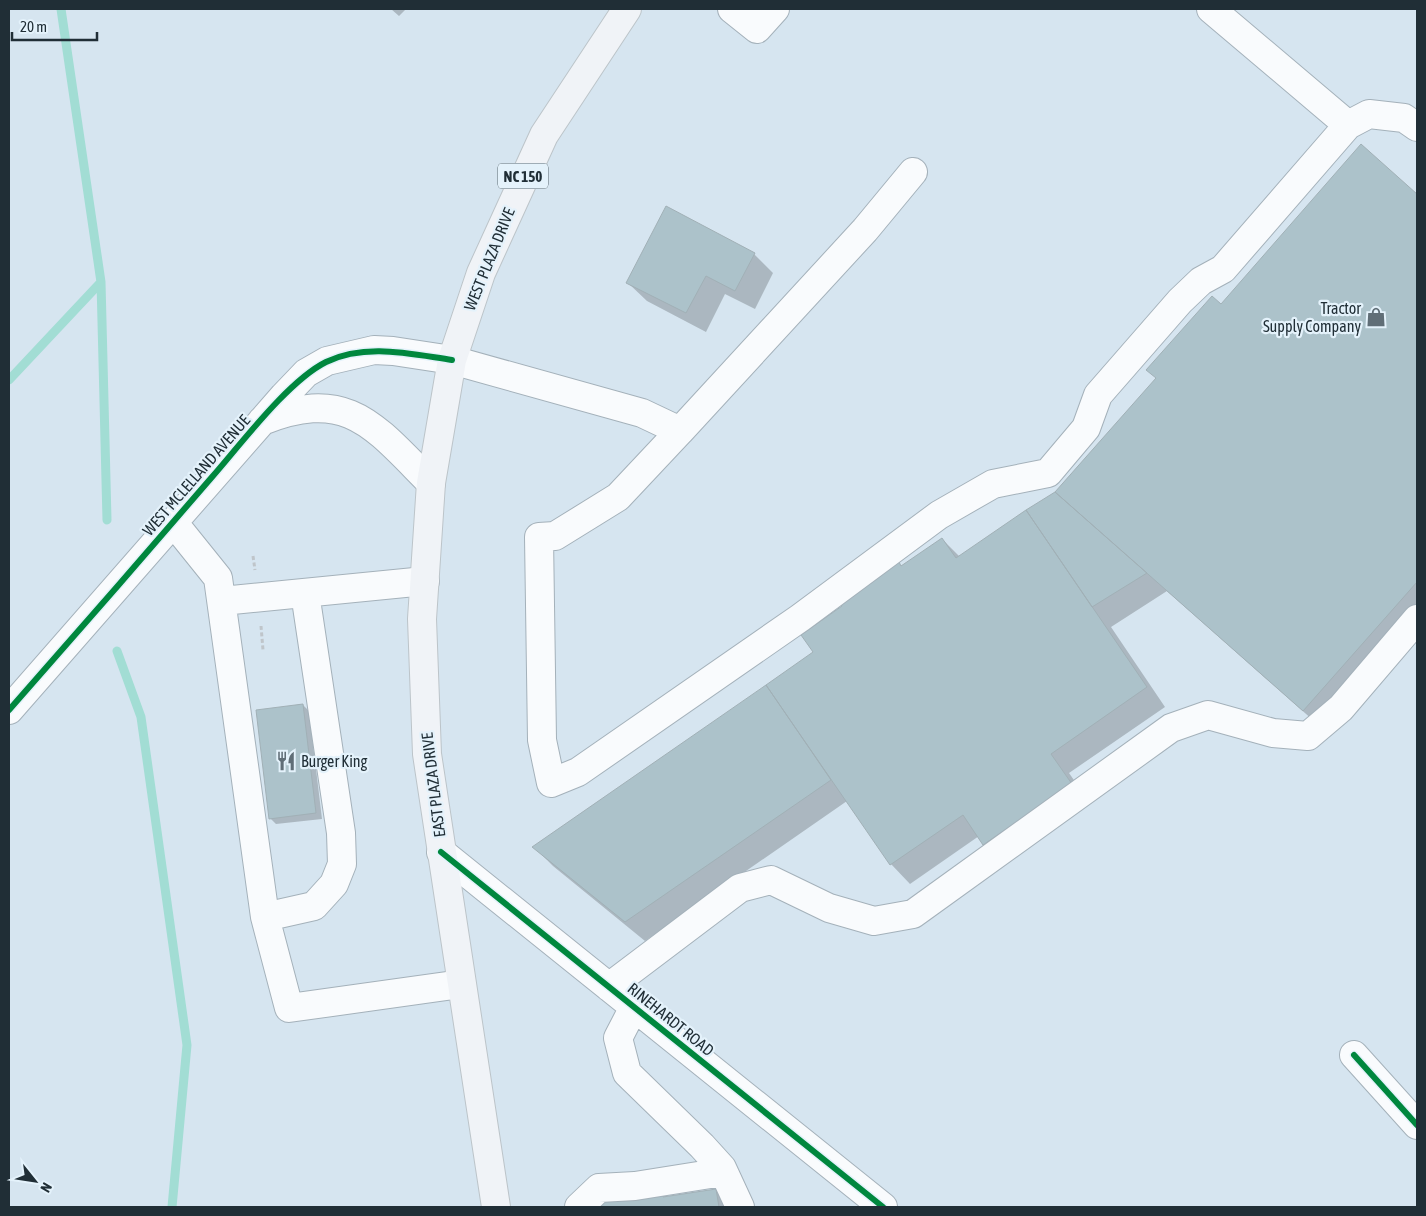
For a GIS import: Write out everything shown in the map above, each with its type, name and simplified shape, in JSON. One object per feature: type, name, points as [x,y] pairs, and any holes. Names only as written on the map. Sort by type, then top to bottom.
[{"type":"main road","name":"WEST PLAZA DRIVE","points":[[452,360],[480,273],[536,150],[567,97],[627,9]]},
{"type":"main road","name":"EAST PLAZA DRIVE","points":[[452,360],[431,483],[422,619],[427,754],[496,1207]]},
{"type":"street","points":[[732,9],[757,29],[775,9]]},
{"type":"street","points":[[1211,9],[1348,124]]},
{"type":"street","points":[[914,172],[865,230],[618,496],[555,536],[539,537],[542,740],[551,783],[578,772],[800,618],[939,515],[993,484],[1048,473],[1086,428],[1098,395],[1180,301],[1201,280],[1223,269],[1348,124],[1369,114],[1404,118],[1417,127]]},
{"type":"street","name":"WEST MCLELLAND AVENUE","points":[[9,710],[260,422],[306,373],[327,361],[374,350],[452,360],[642,413],[680,431]]},
{"type":"street","points":[[260,422],[289,411],[311,408],[330,408],[348,413],[366,421],[378,431],[431,483]]},
{"type":"street","points":[[173,522],[218,578],[265,917],[289,1008],[462,984]]},
{"type":"street","points":[[222,601],[425,581]]},
{"type":"street","points":[[265,917],[314,906],[334,884],[342,864],[341,833],[305,593]]},
{"type":"street","points":[[609,987],[740,888],[771,880],[830,908],[874,921],[913,914],[1171,728],[1208,715],[1273,733],[1308,736],[1341,708],[1417,618]]},
{"type":"street","name":"RINEHARDT ROAD","points":[[441,852],[883,1207]]},
{"type":"street","points":[[634,1007],[618,1038],[627,1073],[702,1146],[723,1172],[740,1207]]},
{"type":"street","points":[[1354,1055],[1417,1125]]},
{"type":"street","points":[[579,1207],[598,1188],[635,1186],[723,1172]]},
{"type":"building","points":[[1361,144],[1417,194],[1417,582],[1303,711],[1055,492],[1156,378],[1146,370],[1212,296],[1221,304]]},
{"type":"building","points":[[666,206],[755,253],[735,291],[706,276],[686,313],[626,283]]},
{"type":"building","points":[[1055,492],[1147,573],[1092,607],[1026,510]]},
{"type":"building","points":[[1026,510],[1147,687],[1051,754],[1072,784],[983,845],[963,815],[890,865],[766,685],[813,652],[801,635],[842,606],[840,603],[899,562],[901,566],[942,538],[956,558]]},
{"type":"building","points":[[766,685],[831,780],[625,922],[532,847]]},
{"type":"building","name":"Burger King","points":[[303,704],[316,813],[269,819],[256,710]]},
{"type":"building","points":[[716,1189],[719,1207],[599,1207],[598,1200],[662,1190],[663,1197]]},
{"type":"waterway","points":[[61,9],[101,282],[107,520]]},
{"type":"waterway","points":[[9,380],[101,282]]},
{"type":"waterway","points":[[117,651],[141,717],[187,1045],[172,1207]]},
{"type":"cycle path","points":[[9,710],[266,414],[296,383],[311,371],[341,356],[372,351],[404,353],[452,360]]},
{"type":"cycle path","points":[[441,852],[883,1207]]},
{"type":"cycle path","points":[[1354,1055],[1417,1125]]},
{"type":"place","name":"Tractor Supply Company","points":[[1376,317]]},
{"type":"place","name":"Burger King","points":[[286,761]]}]
